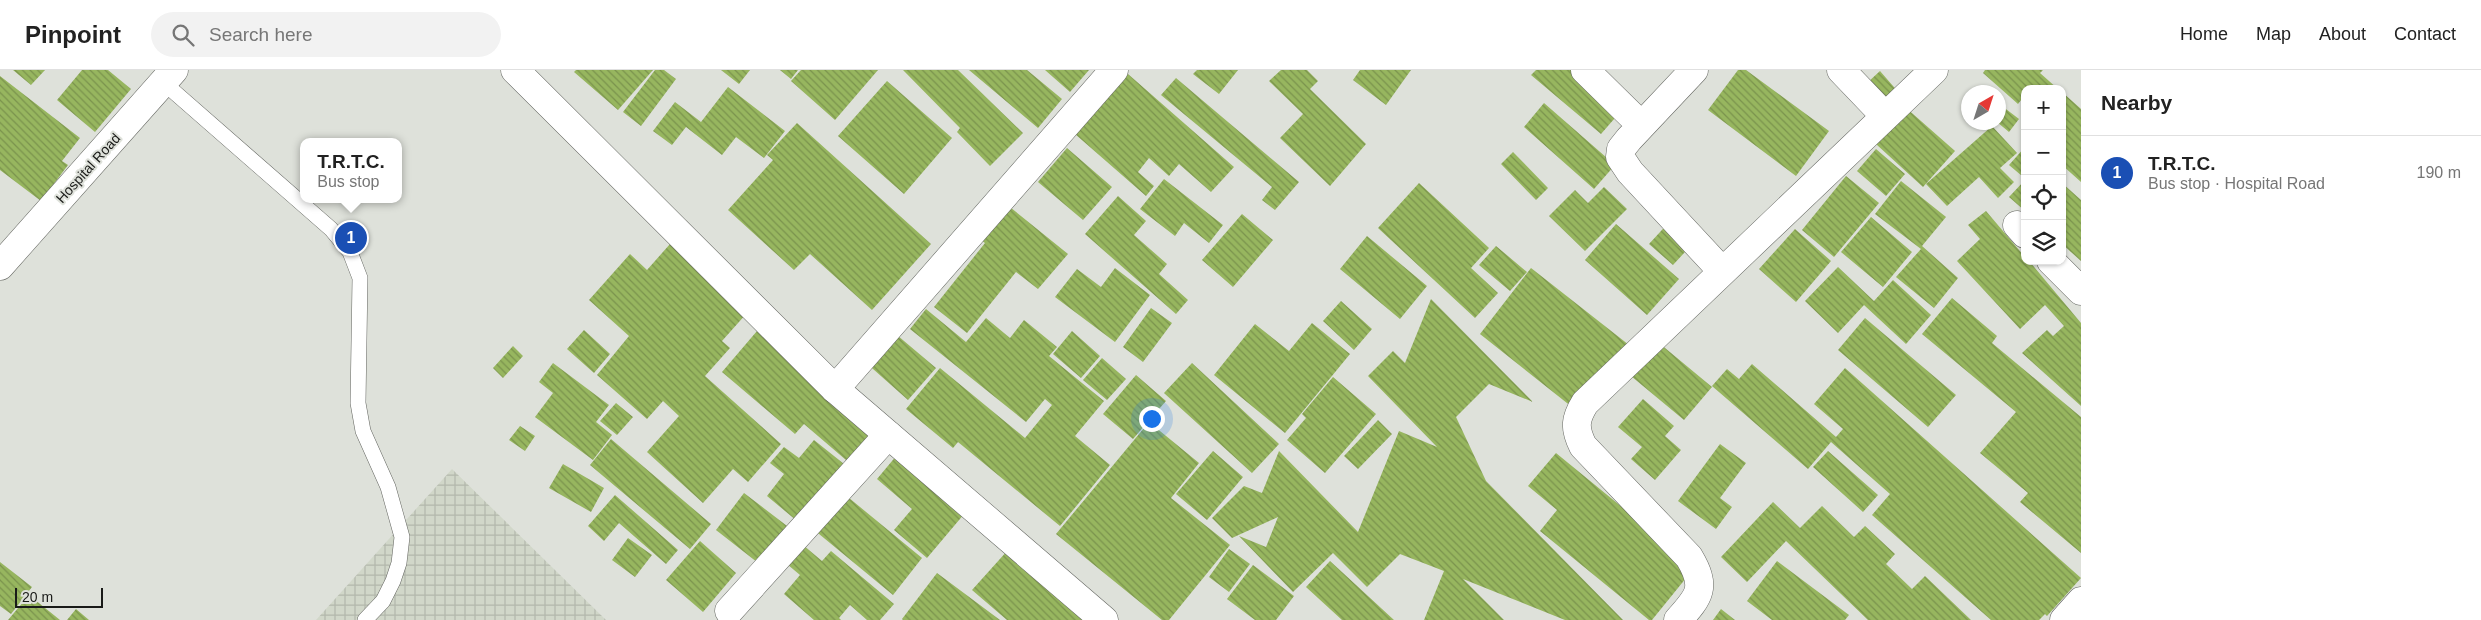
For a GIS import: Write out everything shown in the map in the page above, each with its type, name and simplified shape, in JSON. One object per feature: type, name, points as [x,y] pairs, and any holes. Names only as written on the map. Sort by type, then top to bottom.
[{"type":"street","points":[[515,70],[835,389],[1104,620]]},
{"type":"street","points":[[835,389],[1114,70]]},
{"type":"street","points":[[1585,70],[1642,125]]},
{"type":"street","points":[[1694,70],[1621,149],[1620,157],[1623,165],[1722,271]]},
{"type":"street","points":[[1841,70],[1885,116]]},
{"type":"street","points":[[1678,620],[1693,603],[1701,585],[1697,571],[1689,557],[1583,446],[1576,433],[1575,424],[1578,414],[1586,402],[1934,70]]},
{"type":"street","name":"Hospital Road","points":[[0,266],[169,76]]},
{"type":"street","points":[[2055,265],[2081,291]]},
{"type":"street","points":[[728,611],[888,435]]},
{"type":"street","points":[[2064,620],[2081,601]]},
{"type":"lane","points":[[169,76],[300,200]]},
{"type":"lane","points":[[303,203],[331,229],[350,252],[360,278],[360,412],[370,448],[388,487],[402,537],[399,563],[392,581],[382,601],[365,620]]},
{"type":"shaded area","points":[[452,469],[606,620],[316,620]]},
{"type":"building","points":[[13,70],[45,70],[31,85]]},
{"type":"building","points":[[82,70],[108,70],[131,89],[95,132],[57,100]]},
{"type":"building","points":[[576,70],[653,70],[618,110],[574,72]]},
{"type":"building","points":[[655,70],[664,70],[676,79],[641,126],[623,112]]},
{"type":"building","points":[[721,70],[750,70],[739,84]]},
{"type":"building","points":[[780,70],[798,70],[791,79]]},
{"type":"building","points":[[801,70],[878,70],[835,120],[791,81]]},
{"type":"building","points":[[903,70],[958,70],[1023,133],[990,166],[957,132],[960,128]]},
{"type":"building","points":[[969,70],[1027,70],[1062,99],[1038,128]]},
{"type":"building","points":[[1045,70],[1089,70],[1070,92]]},
{"type":"building","points":[[1197,70],[1238,70],[1219,94],[1193,74]]},
{"type":"building","points":[[1281,70],[1307,70],[1318,81],[1310,89],[1366,144],[1330,186],[1280,138],[1303,114],[1269,81]]},
{"type":"building","points":[[1360,70],[1411,70],[1386,105],[1353,80]]},
{"type":"building","points":[[1536,70],[1589,70],[1628,103],[1601,134],[1531,75]]},
{"type":"building","points":[[1738,70],[1746,70],[1829,131],[1796,176],[1708,110]]},
{"type":"building","points":[[1985,70],[2043,70],[2040,73],[2054,85],[2021,85],[2021,100],[2018,104],[2006,93],[2006,85],[1997,85],[1983,73]]},
{"type":"building","points":[[1880,71],[1900,94],[1888,104],[1867,83]]},
{"type":"building","points":[[1128,74],[1234,167],[1211,192],[1179,164],[1169,176],[1149,158],[1138,172],[1154,186],[1146,196],[1075,134]]},
{"type":"building","points":[[0,76],[80,138],[62,161],[68,165],[41,201],[0,170]]},
{"type":"building","points":[[1176,78],[1299,182],[1275,210],[1262,200],[1272,187],[1161,95]]},
{"type":"building","points":[[887,81],[952,138],[904,194],[838,136]]},
{"type":"building","points":[[728,87],[785,131],[764,158],[736,137],[722,155],[686,127],[672,145],[653,131],[675,102],[701,122]]},
{"type":"building","points":[[2066,96],[2081,109],[2081,182],[2066,169]]},
{"type":"building","points":[[1896,99],[1955,151],[1923,187],[1865,134]]},
{"type":"building","points":[[1544,103],[1615,165],[1594,189],[1524,127]]},
{"type":"building","points":[[2006,109],[2019,119],[2009,132],[2006,130]]},
{"type":"building","points":[[797,123],[931,244],[872,310],[810,254],[794,270],[728,210],[773,160],[767,155]]},
{"type":"building","points":[[1987,130],[1996,130],[2017,153],[2000,168],[2014,182],[1998,198],[1979,177],[1947,206],[1926,184]]},
{"type":"building","points":[[1067,148],[1112,187],[1083,220],[1038,182]]},
{"type":"building","points":[[1876,149],[1905,174],[1886,196],[1857,171]]},
{"type":"building","points":[[1513,152],[1548,188],[1536,200],[1501,164]]},
{"type":"building","points":[[2021,152],[2021,175],[2009,165]]},
{"type":"building","points":[[1846,176],[1879,203],[1834,257],[1802,230]]},
{"type":"building","points":[[1164,179],[1223,225],[1209,243],[1184,223],[1175,236],[1140,209]]},
{"type":"building","points":[[1901,181],[1946,217],[1922,246],[1958,278],[1934,308],[1896,277],[1921,249],[1875,214]]},
{"type":"building","points":[[1419,183],[1489,248],[1471,268],[1498,293],[1475,318],[1378,228]]},
{"type":"building","points":[[2021,184],[2021,208],[2009,197]]},
{"type":"building","points":[[1604,187],[1627,209],[1585,251],[1549,216],[1575,190],[1588,203]]},
{"type":"building","points":[[2066,187],[2081,200],[2081,261],[2066,248]]},
{"type":"building","points":[[995,195],[1068,254],[1038,289],[1016,272],[967,333],[934,307],[985,243],[967,229]]},
{"type":"building","points":[[1118,196],[1146,221],[1134,235],[1167,264],[1159,274],[1188,300],[1176,314],[1085,234]]},
{"type":"building","points":[[1986,211],[2021,252],[2021,265],[2032,265],[2081,323],[2081,406],[2022,353],[2047,330],[2053,336],[2064,326],[2045,305],[2020,329],[1957,261],[1980,239],[1968,225]]},
{"type":"building","points":[[1242,214],[1273,240],[1233,287],[1202,260]]},
{"type":"building","points":[[1871,217],[1912,252],[1883,287],[1841,252]]},
{"type":"building","points":[[1672,219],[1696,240],[1673,265],[1649,244]]},
{"type":"building","points":[[1616,224],[1679,279],[1647,315],[1585,260]]},
{"type":"building","points":[[1795,229],[1831,261],[1796,302],[1759,269]]},
{"type":"building","points":[[1367,236],[1427,286],[1400,319],[1340,269]]},
{"type":"building","points":[[670,244],[747,313],[722,341],[730,348],[705,376],[781,444],[748,482],[733,469],[703,503],[647,452],[679,416],[663,401],[647,419],[597,375],[629,336],[589,300],[630,254],[647,270]]},
{"type":"building","points":[[1496,246],[1527,272],[1510,291],[1479,265]]},
{"type":"building","points":[[1838,267],[1874,301],[1893,280],[1931,315],[1906,344],[1864,305],[1838,333],[1805,301]]},
{"type":"building","points":[[1115,268],[1150,295],[1115,342],[1055,297],[1077,269],[1101,287]]},
{"type":"building","points":[[1531,268],[1629,345],[1577,411],[1480,334]]},
{"type":"building","points":[[1952,298],[1997,336],[1992,343],[2081,417],[2081,553],[2020,502],[2028,493],[1980,453],[2016,412],[1922,334]]},
{"type":"building","points":[[1431,299],[1533,402],[1489,384],[1456,417],[1486,481],[1623,620],[1565,620],[1463,579],[1504,620],[1424,620],[1444,571],[1400,554],[1367,587],[1333,553],[1293,592],[1239,536],[1266,547],[1278,517],[1232,538],[1212,518],[1244,486],[1262,493],[1279,451],[1358,532],[1399,431],[1437,447],[1368,376],[1393,351],[1405,363]]},
{"type":"building","points":[[1341,301],[1372,329],[1354,350],[1323,321]]},
{"type":"building","points":[[1151,308],[1172,323],[1143,362],[1123,347]]},
{"type":"building","points":[[926,309],[966,342],[986,318],[1010,338],[1024,320],[1057,347],[1049,356],[1104,401],[1075,436],[1110,465],[1060,526],[958,442],[953,448],[906,409],[940,368],[1025,438],[1052,405],[1045,399],[1026,422],[910,329]]},
{"type":"building","points":[[1865,318],[1956,395],[1928,427],[1838,350]]},
{"type":"building","points":[[1312,323],[1350,354],[1285,433],[1214,375],[1255,324],[1289,351]]},
{"type":"building","points":[[584,330],[610,354],[594,373],[567,349]]},
{"type":"building","points":[[891,330],[936,368],[908,400],[864,361]]},
{"type":"building","points":[[757,331],[880,435],[853,466],[804,424],[795,434],[722,372]]},
{"type":"building","points":[[1072,331],[1100,356],[1081,378],[1053,354]]},
{"type":"building","points":[[1659,343],[1712,387],[1684,420],[1631,376]]},
{"type":"building","points":[[513,346],[523,356],[503,378],[493,368]]},
{"type":"building","points":[[1102,358],[1126,379],[1107,400],[1083,380]]},
{"type":"building","points":[[553,363],[609,405],[596,422],[612,435],[593,460],[535,417],[553,393],[539,382]]},
{"type":"building","points":[[1192,363],[1279,444],[1252,473],[1164,393]]},
{"type":"building","points":[[1752,364],[1836,437],[1843,429],[1814,404],[1845,368],[2081,578],[2047,616],[2045,614],[2039,620],[1991,620],[1872,515],[1890,494],[1831,442],[1808,469],[1712,386],[1727,369],[1739,379]]},
{"type":"building","points":[[1136,375],[1166,401],[1133,439],[1103,414]]},
{"type":"building","points":[[1333,377],[1376,414],[1325,473],[1287,440],[1306,418],[1302,414]]},
{"type":"building","points":[[1643,399],[1674,426],[1665,436],[1681,450],[1655,480],[1631,459],[1642,447],[1618,427]]},
{"type":"building","points":[[616,403],[633,417],[617,435],[600,421]]},
{"type":"building","points":[[1378,420],[1392,434],[1358,469],[1344,456]]},
{"type":"building","points":[[1149,422],[1199,463],[1171,498],[1230,545],[1169,620],[1162,620],[1056,534]]},
{"type":"building","points":[[520,426],[535,436],[525,451],[509,440]]},
{"type":"building","points":[[611,439],[711,524],[690,549],[590,465]]},
{"type":"building","points":[[814,440],[844,464],[797,521],[767,496],[784,474],[770,463],[784,447],[799,458]]},
{"type":"building","points":[[1720,444],[1746,463],[1720,498],[1732,507],[1716,529],[1678,501]]},
{"type":"building","points":[[1213,451],[1243,477],[1207,520],[1176,494]]},
{"type":"building","points":[[1828,451],[1878,495],[1863,512],[1813,467]]},
{"type":"building","points":[[1556,453],[1695,567],[1652,620],[1649,620],[1540,531],[1557,510],[1528,486]]},
{"type":"building","points":[[897,455],[965,513],[927,558],[894,530],[912,509],[877,479]]},
{"type":"building","points":[[563,464],[604,488],[591,512],[549,488]]},
{"type":"building","points":[[744,493],[791,529],[762,566],[716,530]]},
{"type":"building","points":[[843,493],[922,558],[893,595],[813,529]]},
{"type":"building","points":[[615,495],[678,550],[666,564],[619,523],[604,541],[588,526]]},
{"type":"building","points":[[1773,502],[1800,528],[1822,506],[1854,537],[1865,526],[1895,554],[1886,564],[1912,589],[1925,576],[1971,620],[1868,620],[1786,541],[1747,582],[1721,557]]},
{"type":"building","points":[[628,538],[652,555],[635,577],[612,560]]},
{"type":"building","points":[[700,541],[736,573],[703,612],[666,580]]},
{"type":"building","points":[[803,545],[822,561],[831,551],[894,604],[880,620],[867,620],[850,605],[839,618],[841,620],[814,620],[784,594],[800,575],[787,564]]},
{"type":"building","points":[[1229,549],[1250,564],[1229,592],[1209,577]]},
{"type":"building","points":[[1008,550],[1089,620],[1007,620],[972,590]]},
{"type":"building","points":[[1330,561],[1394,620],[1342,620],[1306,587]]},
{"type":"building","points":[[1777,561],[1849,615],[1845,620],[1772,620],[1747,601]]},
{"type":"building","points":[[0,562],[32,587],[11,614],[0,606]]},
{"type":"building","points":[[1253,565],[1294,596],[1276,620],[1255,620],[1227,599]]},
{"type":"building","points":[[937,573],[1000,620],[903,620]]},
{"type":"building","points":[[29,595],[60,620],[8,620]]},
{"type":"building","points":[[76,609],[89,620],[67,620]]},
{"type":"building","points":[[1721,609],[1735,620],[1713,620]]},
{"type":"place","name":"T.R.T.C.","points":[[351,238]]}]
